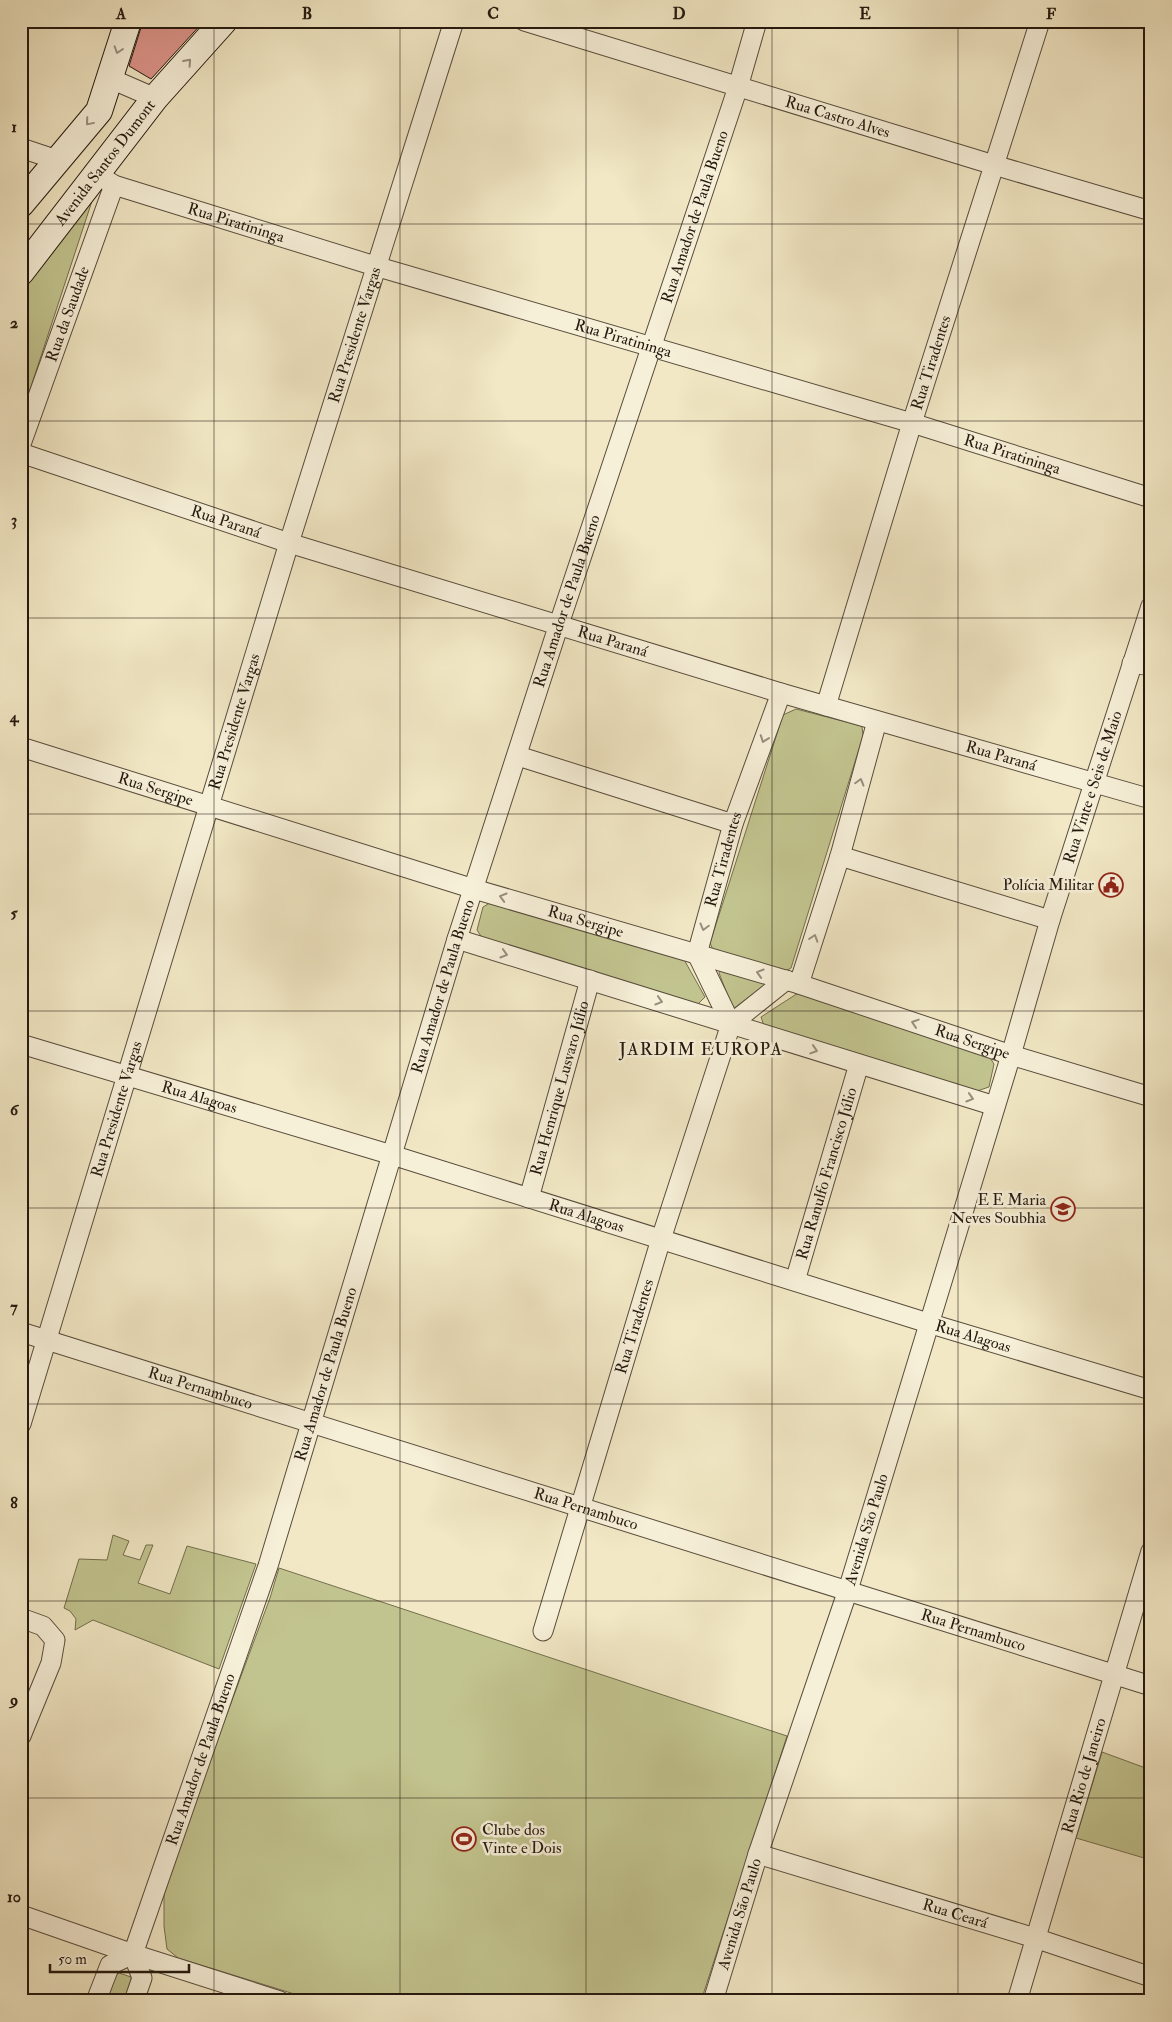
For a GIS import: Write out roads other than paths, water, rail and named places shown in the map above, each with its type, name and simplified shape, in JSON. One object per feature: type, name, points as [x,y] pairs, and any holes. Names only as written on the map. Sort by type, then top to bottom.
[{"type":"street","points":[[21,204],[99,110],[128,21]]},
{"type":"street","points":[[155,98],[224,21]]},
{"type":"street","name":"Rua Presidente Vargas","points":[[21,1424],[126,1077],[211,806],[289,543],[454,21]]},
{"type":"street","name":"Rua Castro Alves","points":[[524,21],[994,165],[1151,210]]},
{"type":"street","name":"Rua Amador de Paula Bueno","points":[[134,1954],[268,1566],[458,939],[559,624],[738,87],[757,21]]},
{"type":"street","name":"Rua Tiradentes","points":[[826,706],[912,423],[1040,21]]},
{"type":"street","name":"Avenida Santos Dumont","points":[[21,272],[106,180],[155,98],[109,78]]},
{"type":"street","points":[[21,148],[57,160]]},
{"type":"street","name":"Rua Piratininga","points":[[106,180],[376,266],[912,423],[1151,498]]},
{"type":"street","name":"Rua da Saudade","points":[[21,444],[106,180]]},
{"type":"street","name":"Rua Paraná","points":[[21,453],[289,543],[781,693],[1151,799]]},
{"type":"street","name":"Rua Vinte e Seis de Maio","points":[[1011,1055],[1050,920],[1151,606]]},
{"type":"street","points":[[1132,664],[1151,666]]},
{"type":"street","name":"Rua Tiradentes","points":[[697,954],[733,824],[781,693]]},
{"type":"street","points":[[731,1024],[792,982],[840,856],[878,721]]},
{"type":"street","name":"Rua Sergipe","points":[[21,746],[474,889],[792,982],[1011,1055],[1151,1097]]},
{"type":"street","points":[[518,756],[733,824]]},
{"type":"street","points":[[840,856],[1050,920]]},
{"type":"street","points":[[458,939],[995,1106]]},
{"type":"street","points":[[697,954],[731,1024]]},
{"type":"street","name":"Rua Henrique Lusvaro Júlio","points":[[529,1198],[590,980]]},
{"type":"street","name":"Rua Tiradentes","points":[[543,1631],[661,1239],[731,1024]]},
{"type":"street","name":"Rua Alagoas","points":[[21,1044],[126,1077],[392,1155],[928,1323],[1151,1390]]},
{"type":"street","name":"Avenida São Paulo","points":[[713,2001],[758,1854],[848,1590],[1011,1055]]},
{"type":"street","name":"Rua Ranulfo Francisco Júlio","points":[[795,1281],[859,1064]]},
{"type":"street","name":"Rua Pernambuco","points":[[21,1332],[1151,1686]]},
{"type":"street","name":"Rua Rio de Janeiro","points":[[1016,2001],[1151,1551]]},
{"type":"street","points":[[21,1618],[43,1626],[55,1640],[50,1663],[21,1736]]},
{"type":"street","name":"Rua Ceará","points":[[758,1854],[1034,1938],[1151,1977]]},
{"type":"street","points":[[21,1915],[280,2001]]},
{"type":"street","points":[[96,2001],[110,1965],[134,1954]]},
{"type":"street","points":[[134,1954],[142,1978],[134,2001]]},
{"type":"place","name":"Polícia Militar","points":[[1111,885]]},
{"type":"place","name":"E E Maria Neves Soubhia","points":[[1063,1209]]},
{"type":"place","name":"Clube dos Vinte e Dois","points":[[464,1839]]},
{"type":"district","name":"JARDIM EUROPA","points":[[701,1049]]}]
